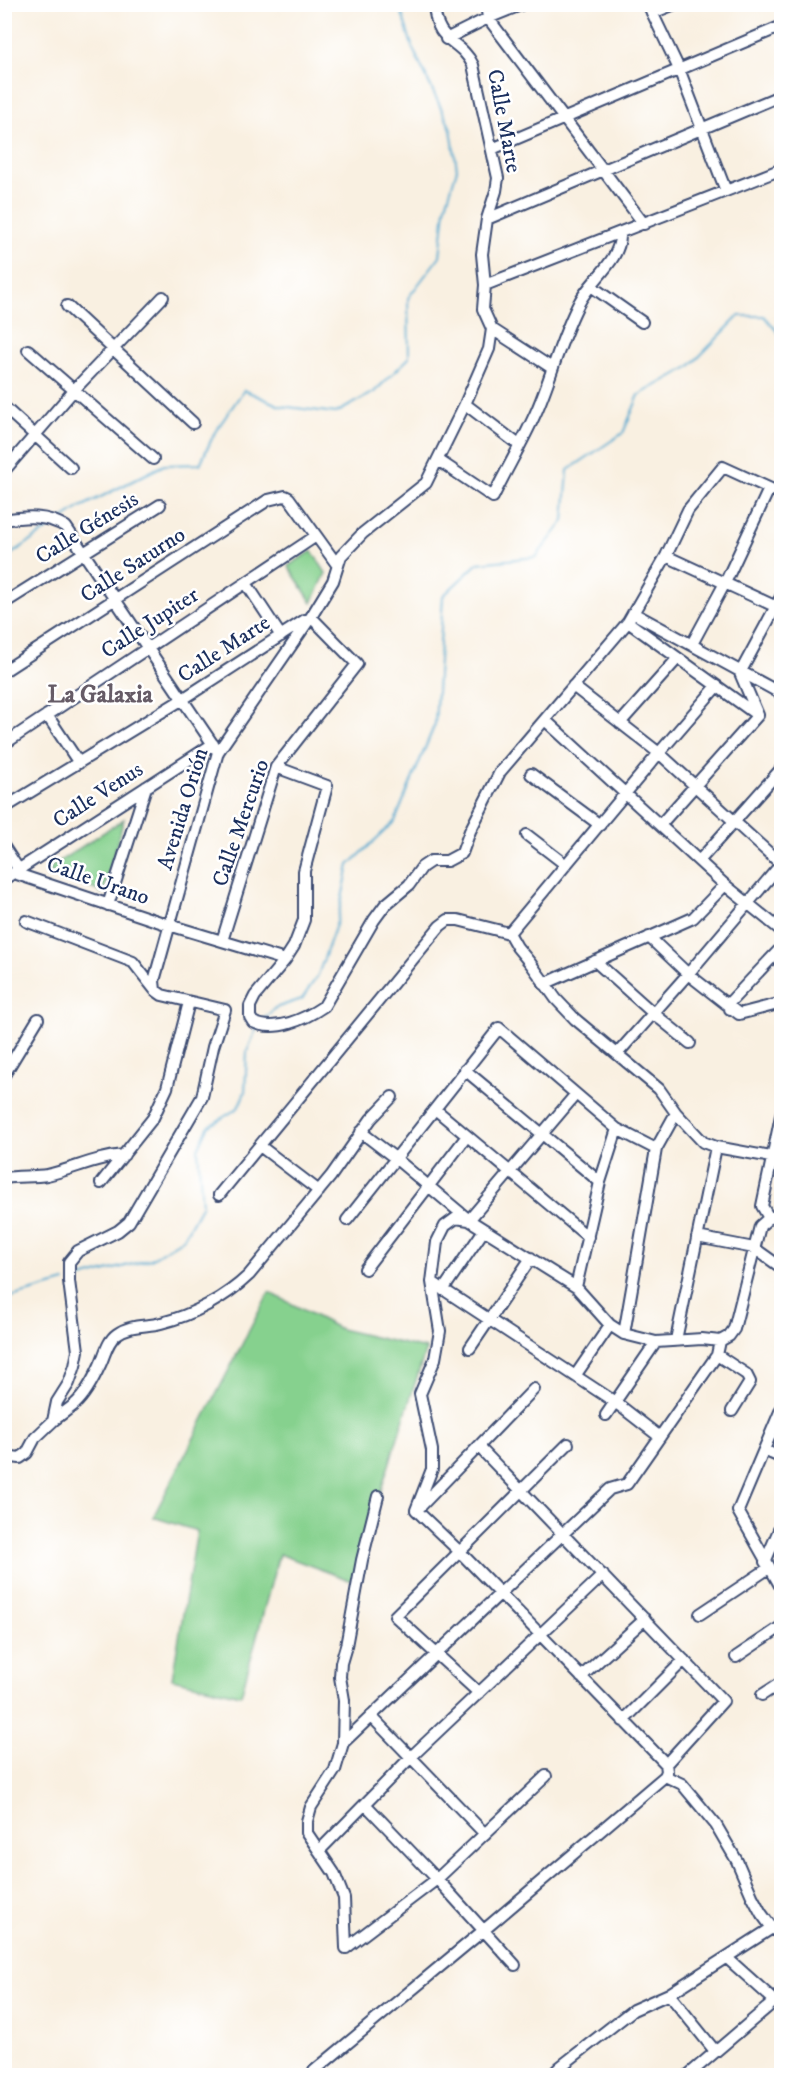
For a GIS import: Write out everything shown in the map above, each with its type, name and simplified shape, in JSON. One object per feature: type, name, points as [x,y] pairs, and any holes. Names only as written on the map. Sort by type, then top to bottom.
[{"type":"street","points":[[434,4],[434,15],[446,39],[523,4]]},
{"type":"street","points":[[486,4],[488,18],[644,224]]},
{"type":"street","points":[[675,4],[650,9],[679,69],[726,191]]},
{"type":"street","points":[[492,149],[782,26]]},
{"type":"street","name":"Calle Marte","points":[[438,460],[489,348],[492,328],[483,309],[485,285],[482,254],[487,219],[498,178],[473,65],[468,54],[446,39]]},
{"type":"street","points":[[487,219],[782,95]]},
{"type":"street","points":[[485,285],[782,169]]},
{"type":"street","points":[[438,460],[493,497],[537,411],[580,300],[616,253],[621,242],[620,233]]},
{"type":"street","points":[[591,286],[642,322]]},
{"type":"street","points":[[4,471],[74,390],[164,297]]},
{"type":"street","points":[[67,306],[193,423]]},
{"type":"street","points":[[492,328],[552,368]]},
{"type":"street","points":[[28,350],[153,459]]},
{"type":"street","points":[[465,404],[519,445]]},
{"type":"street","points":[[4,407],[71,468]]},
{"type":"street","name":"Avenida Orión","points":[[155,990],[154,981],[215,748],[311,617],[333,581],[341,556],[363,533],[426,483],[438,460]]},
{"type":"street","points":[[276,767],[327,786],[304,872],[304,920],[294,946],[255,996],[250,1006],[250,1017],[253,1022],[270,1027],[298,1020],[324,1006],[385,905],[409,885],[422,867],[431,861],[447,861],[462,853],[470,831],[500,772],[631,618],[666,556],[688,510],[723,467],[782,494]]},
{"type":"street","points":[[692,644],[725,583],[769,489]]},
{"type":"street","name":"Calle Saturno","points":[[4,671],[268,500],[285,496],[316,536]]},
{"type":"street","name":"Calle Génesis","points":[[4,603],[160,505]]},
{"type":"street","points":[[4,520],[26,516],[56,521],[66,527],[215,748]]},
{"type":"street","points":[[316,536],[338,566]]},
{"type":"street","name":"Calle Jupiter","points":[[4,744],[316,536]]},
{"type":"street","points":[[666,556],[779,608]]},
{"type":"street","points":[[246,583],[281,636]]},
{"type":"street","points":[[740,673],[779,608],[782,595]]},
{"type":"street","name":"Calle Marte","points":[[4,808],[183,699],[311,617]]},
{"type":"street","name":"Calle Mercurio","points":[[222,940],[276,767],[357,664],[311,617]]},
{"type":"street","points":[[631,618],[692,644],[740,673],[782,694]]},
{"type":"street","points":[[631,618],[678,658],[758,715]]},
{"type":"street","points":[[620,723],[678,658]]},
{"type":"street","points":[[740,673],[758,715]]},
{"type":"street","points":[[509,933],[717,686]]},
{"type":"street","points":[[573,687],[659,753],[781,864],[618,1053]]},
{"type":"street","points":[[47,715],[79,763]]},
{"type":"street","points":[[660,825],[758,715]]},
{"type":"street","points":[[545,720],[725,885],[782,932]]},
{"type":"street","name":"Calle Venus","points":[[12,874],[146,787],[215,748]]},
{"type":"street","points":[[699,861],[733,820],[782,768]]},
{"type":"street","points":[[531,774],[600,825]]},
{"type":"street","points":[[108,905],[146,787]]},
{"type":"street","points":[[527,836],[566,865]]},
{"type":"street","name":"Calle Urano","points":[[4,847],[12,874],[285,960]]},
{"type":"street","points":[[544,984],[693,918],[725,885]]},
{"type":"street","points":[[219,1195],[440,926],[448,920],[458,920],[509,933],[544,984],[575,1019],[659,1089],[676,1113],[703,1142],[716,1147],[777,1158]]},
{"type":"street","points":[[26,921],[133,962],[155,990],[162,995],[225,1010],[213,1047],[202,1097],[129,1222],[118,1231],[78,1251],[69,1262],[69,1281],[78,1351],[69,1383],[54,1410],[53,1421]]},
{"type":"street","points":[[650,937],[688,974],[738,1014],[782,1003]]},
{"type":"street","points":[[730,1009],[730,1002],[782,947]]},
{"type":"street","points":[[595,961],[690,1043]]},
{"type":"street","points":[[101,1183],[153,1118],[163,1099],[189,1002]]},
{"type":"street","points":[[4,1075],[38,1019]]},
{"type":"street","points":[[347,1220],[499,1028],[617,1129],[656,1149]]},
{"type":"street","points":[[465,1070],[600,1182]]},
{"type":"street","points":[[469,1220],[576,1094]]},
{"type":"street","points":[[4,1456],[20,1458],[27,1453],[35,1438],[76,1403],[101,1364],[105,1350],[115,1335],[141,1324],[157,1324],[176,1320],[236,1287],[267,1256],[361,1132],[392,1098]]},
{"type":"street","points":[[435,1109],[588,1237]]},
{"type":"street","points":[[769,1218],[762,1206],[777,1158],[782,1111]]},
{"type":"street","points":[[624,1334],[656,1149],[676,1113]]},
{"type":"street","points":[[576,1287],[600,1182],[617,1129]]},
{"type":"street","points":[[361,1132],[469,1220],[576,1287],[610,1325],[624,1334],[656,1342],[720,1341],[729,1336],[734,1329],[760,1226],[769,1218],[778,1216],[782,1218]]},
{"type":"street","points":[[365,1269],[467,1136]]},
{"type":"street","points":[[260,1146],[318,1191]]},
{"type":"street","points":[[676,1340],[716,1147]]},
{"type":"street","points":[[4,1178],[46,1175],[104,1157],[124,1155]]},
{"type":"street","points":[[416,1510],[432,1469],[432,1450],[420,1394],[435,1359],[440,1331],[432,1282],[437,1242],[445,1226],[456,1218],[469,1220]]},
{"type":"street","points":[[443,1290],[484,1230]]},
{"type":"street","points":[[698,1237],[754,1248],[782,1268]]},
{"type":"street","points":[[470,1348],[531,1258]]},
{"type":"street","points":[[432,1282],[615,1402],[660,1437]]},
{"type":"street","points":[[575,1376],[610,1325]]},
{"type":"street","points":[[343,1743],[610,1489],[627,1484],[717,1354],[720,1341]]},
{"type":"street","points":[[606,1415],[656,1342]]},
{"type":"street","points":[[717,1354],[750,1379],[732,1411]]},
{"type":"street","points":[[416,1510],[534,1389]]},
{"type":"street","points":[[782,1407],[738,1511],[782,1589]]},
{"type":"street","points":[[479,1693],[395,1616],[568,1444]]},
{"type":"street","points":[[479,1447],[723,1701],[666,1764]]},
{"type":"street","points":[[764,1450],[782,1458]]},
{"type":"street","points":[[378,1496],[341,1663],[340,1677],[344,1700],[343,1743],[335,1770],[311,1807],[307,1821],[307,1833],[334,1874],[344,1898],[346,1948],[437,1879],[546,1776]]},
{"type":"street","points":[[312,2076],[314,2071],[665,1776],[667,1771],[666,1764],[460,1552],[416,1510]]},
{"type":"street","points":[[699,1614],[767,1565],[782,1522]]},
{"type":"street","points":[[319,1851],[411,1757],[603,1575]]},
{"type":"street","points":[[581,1677],[645,1619]]},
{"type":"street","points":[[736,1657],[782,1626]]},
{"type":"street","points":[[623,1721],[684,1660]]},
{"type":"street","points":[[762,1695],[782,1682]]},
{"type":"street","points":[[371,1716],[485,1834]]},
{"type":"street","points":[[551,2076],[633,2010],[669,1994],[727,1958],[777,1931],[752,1896],[737,1862],[716,1825],[682,1784],[665,1776]]},
{"type":"street","points":[[365,1804],[515,1965]]},
{"type":"street","points":[[687,2076],[775,2001],[727,1958]]},
{"type":"street","points":[[669,1994],[716,2051]]},
{"type":"green space","points":[[312,551],[326,573],[312,603],[288,566]]},
{"type":"green space","points":[[124,819],[103,893],[46,870]]},
{"type":"green space","points":[[269,1292],[340,1329],[426,1349],[352,1581],[279,1554],[241,1695],[172,1679],[197,1531],[153,1517]]},
{"type":"waterway","points":[[61,520],[79,508],[164,465],[200,464],[215,432],[244,390],[280,406],[336,413],[374,392],[409,358],[408,298],[440,256],[445,209],[457,169],[451,129],[413,49],[399,4]]},
{"type":"waterway","points":[[263,1020],[275,1008],[302,999],[318,975],[337,922],[349,865],[395,821],[435,724],[443,596],[478,563],[536,557],[564,521],[568,470],[623,433],[639,395],[689,367],[739,316],[764,316],[782,337]]},
{"type":"waterway","points":[[4,559],[54,525]]},
{"type":"waterway","points":[[74,1280],[151,1259],[183,1239],[202,1205],[198,1149],[208,1127],[238,1108],[245,1092],[247,1052],[257,1027]]},
{"type":"waterway","points":[[4,1299],[65,1282]]},
{"type":"district","name":"La Galaxia","points":[[100,695]]}]
